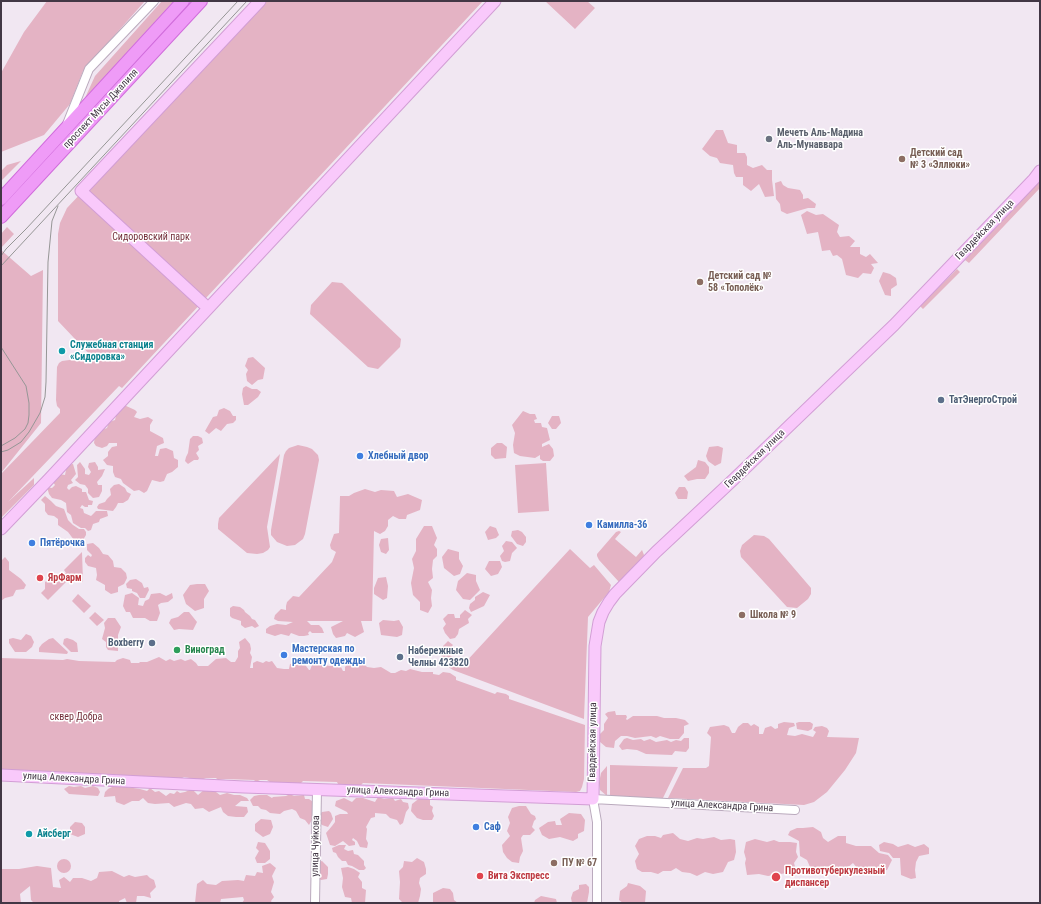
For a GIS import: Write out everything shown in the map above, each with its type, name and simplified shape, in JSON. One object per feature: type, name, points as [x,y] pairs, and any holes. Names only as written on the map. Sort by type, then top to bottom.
[{"type":"main road","name":"проспект Мусы Джалиля","points":[[1,199],[183,1]]},
{"type":"main road","name":"проспект Мусы Джалиля","points":[[1,217],[201,1]]},
{"type":"street","points":[[65,130],[89,69],[154,1]]},
{"type":"street","points":[[208,308],[81,191],[260,1]]},
{"type":"street","points":[[1,529],[495,1]]},
{"type":"street","name":"Гвардейская улица","points":[[593,799],[595,646],[602,612],[609,602],[656,552],[894,325],[1040,171]]},
{"type":"street","name":"улица Александра Грина","points":[[1,775],[317,790],[593,799],[795,810]]},
{"type":"street","name":"улица Чуйкова","points":[[315,903],[317,790]]},
{"type":"street","points":[[593,799],[597,822],[597,903]]},
{"type":"green space","points":[[47,1],[145,1],[83,71],[70,104],[44,135],[1,152],[1,73],[24,32]]},
{"type":"green space","points":[[162,1],[174,1],[85,98],[95,76]]},
{"type":"green space","name":"Сидоровский парк","points":[[262,1],[483,1],[122,388],[119,386],[8,502],[34,478],[34,485],[1,518],[1,474],[60,413],[56,400],[57,367],[59,363],[62,361],[92,357],[58,321],[58,234],[60,223],[67,208]]},
{"type":"green space","points":[[545,1],[587,1],[595,8],[575,29]]},
{"type":"green space","points":[[716,130],[723,130],[728,143],[737,145],[737,153],[745,153],[747,157],[747,165],[753,168],[762,165],[767,170],[772,170],[774,196],[765,197],[759,184],[751,191],[743,185],[743,177],[736,177],[733,165],[720,163],[717,158],[710,156],[702,149]]},
{"type":"green space","points":[[21,161],[1,181],[1,171],[7,165]]},
{"type":"green space","points":[[1040,180],[1040,188],[969,263],[965,260]]},
{"type":"green space","points":[[781,181],[783,185],[788,188],[800,190],[803,195],[803,199],[808,198],[816,204],[815,208],[808,208],[787,214],[781,211],[780,204],[776,199],[775,183]]},
{"type":"green space","points":[[807,211],[816,215],[823,214],[839,225],[837,232],[840,237],[849,236],[855,241],[850,247],[860,247],[860,254],[866,257],[870,254],[878,263],[871,264],[874,268],[871,274],[863,273],[858,278],[846,275],[842,259],[837,255],[833,256],[830,250],[822,251],[818,232],[807,234],[801,215]]},
{"type":"green space","points":[[7,227],[14,234],[1,248],[1,234]]},
{"type":"green space","points":[[1,250],[31,276],[43,270],[41,423],[1,473]]},
{"type":"green space","points":[[957,269],[960,272],[923,309],[920,306]]},
{"type":"green space","points":[[883,272],[896,278],[897,285],[891,289],[891,296],[885,295],[879,281]]},
{"type":"green space","points":[[332,282],[342,283],[401,339],[400,347],[378,369],[368,367],[310,314],[311,305]]},
{"type":"green space","points":[[253,357],[265,368],[263,379],[258,380],[252,385],[247,381],[246,374],[248,370],[245,366],[248,358]]},
{"type":"green space","points":[[246,386],[252,389],[257,389],[261,392],[258,397],[248,405],[244,405],[242,394],[243,388]]},
{"type":"green space","points":[[124,405],[137,412],[134,417],[140,419],[148,417],[153,420],[150,425],[150,431],[163,438],[164,443],[157,446],[155,456],[158,456],[160,449],[166,448],[173,451],[174,458],[178,460],[178,467],[167,474],[164,481],[160,482],[152,480],[147,491],[144,493],[139,490],[134,491],[123,483],[121,479],[115,477],[113,466],[107,465],[103,460],[108,456],[108,452],[112,447],[117,446],[117,443],[109,443],[107,446],[102,448],[96,446],[94,443],[95,435],[99,431],[107,428],[109,422],[115,420],[117,412]]},
{"type":"green space","points":[[224,408],[230,411],[233,416],[236,416],[236,420],[233,423],[227,424],[221,431],[216,428],[209,434],[205,431],[213,417],[217,416],[219,410]]},
{"type":"green space","points":[[523,411],[530,414],[535,414],[537,419],[534,420],[535,423],[541,423],[542,427],[547,428],[550,440],[542,444],[542,447],[549,444],[553,449],[554,456],[550,461],[543,461],[540,459],[540,455],[535,458],[520,456],[514,453],[513,445],[515,433],[512,425]]},
{"type":"green space","points":[[552,416],[559,416],[560,419],[561,423],[556,429],[552,429],[548,423]]},
{"type":"green space","points":[[193,436],[202,438],[203,443],[198,446],[199,450],[196,453],[199,458],[198,460],[194,460],[188,464],[185,461],[190,439]]},
{"type":"green space","points":[[497,443],[502,443],[507,447],[506,458],[495,459],[491,455],[491,448]]},
{"type":"green space","points":[[298,445],[312,449],[318,455],[319,460],[305,534],[303,539],[295,545],[287,546],[277,542],[271,535],[271,530],[284,455],[289,448]]},
{"type":"green space","points":[[718,446],[723,448],[721,463],[715,466],[708,461],[706,456],[709,447]]},
{"type":"green space","points":[[280,454],[267,527],[270,547],[263,553],[247,553],[218,529],[219,518]]},
{"type":"green space","points":[[698,460],[705,462],[709,467],[709,473],[705,479],[688,481],[684,476],[696,467]]},
{"type":"green space","points":[[80,462],[85,469],[85,474],[89,475],[91,472],[88,467],[89,463],[95,462],[98,470],[105,469],[97,482],[98,485],[102,485],[102,491],[99,497],[93,498],[88,493],[88,489],[85,485],[80,484],[75,480],[78,477],[77,465]]},
{"type":"green space","points":[[546,463],[549,511],[518,513],[515,465]]},
{"type":"green space","points":[[73,464],[76,474],[71,480],[73,483],[68,485],[67,488],[69,490],[76,486],[82,489],[82,492],[86,492],[89,500],[93,501],[92,505],[85,507],[82,505],[80,508],[83,509],[84,513],[91,516],[96,511],[107,511],[108,516],[93,524],[91,530],[88,531],[85,528],[81,528],[73,523],[71,515],[67,512],[66,503],[52,498],[47,487],[52,488],[55,485],[53,482],[59,474],[65,475],[67,465]]},
{"type":"green space","points":[[119,484],[131,494],[128,500],[123,503],[118,503],[113,511],[98,509],[97,507],[99,504],[105,502],[111,495],[110,489],[114,485]]},
{"type":"green space","points":[[679,487],[685,487],[688,492],[687,499],[678,499],[675,493]]},
{"type":"green space","points":[[365,489],[375,492],[381,490],[394,491],[397,497],[408,494],[422,500],[420,510],[407,515],[406,519],[399,519],[393,516],[388,520],[388,526],[385,531],[380,534],[374,531],[372,621],[361,621],[364,632],[355,637],[347,633],[345,636],[336,638],[333,634],[331,627],[343,621],[307,621],[311,625],[319,625],[324,633],[312,633],[310,631],[308,633],[309,635],[304,636],[291,633],[289,636],[281,634],[275,636],[266,633],[266,629],[270,626],[277,624],[286,625],[293,622],[278,621],[274,619],[275,615],[281,609],[286,610],[287,602],[293,596],[299,597],[332,562],[336,552],[331,549],[330,545],[334,534],[339,533],[340,496],[349,496]]},
{"type":"green space","points":[[45,496],[56,506],[64,509],[68,520],[73,525],[79,529],[84,529],[86,535],[83,540],[74,540],[68,532],[58,525],[58,519],[54,516],[48,515],[45,511],[45,504],[41,500]]},
{"type":"green space","points":[[424,526],[432,526],[437,538],[434,545],[437,549],[437,556],[433,560],[433,578],[428,582],[432,590],[432,606],[428,613],[420,610],[420,602],[413,595],[411,583],[414,568],[412,559],[416,551],[416,539]]},
{"type":"green space","points":[[490,526],[496,528],[499,535],[496,538],[488,540],[485,532]]},
{"type":"green space","points":[[518,530],[526,537],[526,542],[523,546],[517,544],[511,536],[512,531]]},
{"type":"green space","points":[[616,532],[621,532],[615,539],[636,557],[642,550],[644,555],[643,558],[619,582],[599,560],[597,554]]},
{"type":"green space","points":[[754,535],[764,536],[769,539],[811,588],[811,594],[808,599],[797,608],[787,607],[741,557],[740,551],[742,545]]},
{"type":"green space","points":[[388,538],[389,550],[386,554],[381,552],[379,545],[381,539]]},
{"type":"green space","points":[[506,541],[512,542],[517,548],[512,553],[510,561],[505,562],[502,561],[500,556],[504,551],[502,546]]},
{"type":"green space","points":[[93,543],[103,554],[108,555],[113,561],[114,567],[121,568],[126,573],[127,578],[124,584],[118,587],[118,592],[111,594],[105,590],[105,585],[96,580],[96,568],[88,566],[85,562],[85,558],[88,555],[91,557],[92,555],[87,550],[87,544]]},
{"type":"green space","points":[[448,549],[459,552],[459,559],[463,566],[460,574],[454,576],[444,568],[442,557]]},
{"type":"green space","points":[[570,549],[590,568],[594,565],[611,585],[609,592],[588,617],[584,719],[453,670],[441,659],[443,646],[448,641],[453,645],[447,652],[462,666]]},
{"type":"green space","points":[[82,552],[83,582],[69,576],[67,579],[68,580],[48,600],[41,593],[45,589],[45,582],[57,574],[66,573],[64,570]]},
{"type":"green space","points":[[5,557],[9,562],[9,570],[26,585],[24,589],[16,590],[13,596],[5,598],[1,601],[1,561]]},
{"type":"green space","points":[[489,561],[500,561],[502,567],[498,574],[491,576],[485,569]]},
{"type":"green space","points":[[467,573],[476,575],[476,581],[480,590],[470,600],[463,599],[456,590],[458,581]]},
{"type":"green space","points":[[386,577],[388,586],[387,598],[383,600],[374,594],[374,588],[378,578]]},
{"type":"green space","points":[[136,579],[142,583],[144,588],[148,587],[149,590],[145,598],[140,598],[137,593],[132,591],[132,589],[127,588],[126,584],[130,580]]},
{"type":"green space","points":[[205,584],[209,591],[204,599],[204,608],[195,611],[186,604],[183,595],[190,585]]},
{"type":"green space","points":[[483,592],[490,595],[484,606],[471,612],[469,608],[470,604],[475,600],[475,597]]},
{"type":"green space","points":[[132,593],[139,598],[138,605],[143,606],[151,594],[160,593],[166,596],[172,593],[173,598],[168,602],[158,605],[160,613],[157,621],[150,621],[145,618],[133,618],[130,612],[126,612],[123,606],[125,595]]},
{"type":"green space","points":[[78,594],[91,606],[84,613],[72,601]]},
{"type":"green space","points":[[233,606],[240,607],[244,610],[259,626],[255,628],[252,626],[245,628],[241,625],[241,621],[230,616],[230,608]]},
{"type":"green space","points":[[465,610],[472,615],[468,619],[469,623],[459,629],[455,638],[450,639],[443,628],[446,624],[443,619],[448,614],[454,614],[455,618],[460,618],[460,615]]},
{"type":"green space","points":[[95,612],[104,620],[97,626],[89,618]]},
{"type":"green space","points":[[184,612],[189,612],[197,622],[193,630],[174,630],[169,623],[171,619],[178,617]]},
{"type":"green space","points":[[108,618],[115,618],[121,627],[118,635],[118,651],[108,650],[106,647],[106,642],[102,639],[105,628],[104,623]]},
{"type":"green space","points":[[383,620],[399,620],[403,627],[402,635],[397,637],[381,635],[379,623]]},
{"type":"green space","points":[[26,634],[31,636],[34,642],[32,647],[26,652],[15,652],[9,643],[9,639],[13,638],[21,640]]},
{"type":"green space","points":[[53,638],[68,652],[67,654],[39,652],[39,648],[42,644]]},
{"type":"green space","points":[[67,638],[77,643],[78,652],[71,652],[63,644],[64,639]]},
{"type":"green space","name":"сквер Добра","points":[[245,638],[250,644],[251,649],[250,653],[252,657],[250,668],[253,668],[253,663],[257,661],[263,663],[266,661],[272,661],[277,668],[284,669],[289,669],[290,664],[303,662],[309,670],[312,665],[318,664],[330,666],[340,665],[343,671],[345,671],[345,667],[350,663],[361,663],[367,667],[381,667],[391,673],[410,669],[422,672],[433,672],[433,674],[439,675],[443,672],[450,673],[456,677],[456,680],[495,694],[497,692],[506,694],[509,696],[509,699],[585,725],[584,779],[582,787],[580,791],[576,792],[363,783],[360,786],[338,784],[337,782],[303,781],[299,785],[293,783],[282,785],[267,780],[260,780],[256,782],[254,780],[218,780],[216,778],[206,778],[201,780],[184,777],[178,780],[144,778],[143,776],[117,777],[115,775],[1,771],[1,658],[67,659],[79,661],[115,662],[123,658],[130,660],[131,663],[139,663],[147,662],[159,657],[166,661],[170,659],[174,661],[181,659],[185,661],[191,659],[198,666],[208,666],[216,659],[226,658],[231,662],[235,662],[240,648],[239,642]]},
{"type":"green space","points":[[615,711],[616,715],[626,715],[627,720],[633,716],[657,716],[685,720],[689,724],[684,726],[684,733],[679,739],[670,739],[660,736],[656,738],[651,736],[635,738],[621,736],[615,741],[614,748],[606,747],[600,742],[600,734],[604,730],[604,724],[608,718],[605,714]]},
{"type":"green space","points":[[784,722],[794,723],[795,726],[789,728],[787,735],[795,736],[802,734],[813,737],[816,732],[813,730],[815,727],[822,726],[827,728],[829,731],[827,737],[859,738],[856,753],[845,770],[827,792],[814,802],[804,805],[668,798],[683,768],[706,768],[709,766],[711,737],[707,733],[710,727],[724,725],[729,727],[732,733],[735,733],[738,727],[743,723],[748,723],[751,726],[754,724],[759,727],[759,734],[763,734],[765,728],[771,726],[775,729],[778,728],[778,724]]},
{"type":"green space","points":[[810,722],[813,724],[812,729],[808,731],[797,729],[796,723]]},
{"type":"green space","points":[[627,738],[633,740],[641,739],[644,741],[650,739],[656,742],[667,740],[671,742],[689,738],[689,748],[686,752],[675,751],[672,755],[646,754],[637,750],[622,750],[619,746],[624,739]]},
{"type":"green space","points":[[610,765],[678,767],[663,798],[610,796]]},
{"type":"green space","points":[[607,766],[607,796],[600,790],[599,783],[601,773]]},
{"type":"green space","points":[[69,786],[81,786],[85,788],[93,786],[98,788],[100,792],[98,796],[69,794],[64,789]]},
{"type":"green space","points":[[120,786],[147,791],[150,788],[155,792],[159,791],[166,796],[170,793],[174,794],[177,791],[180,793],[192,789],[198,795],[205,789],[216,792],[220,795],[227,793],[240,795],[247,798],[249,801],[241,801],[235,806],[247,807],[248,812],[244,817],[236,817],[228,816],[223,812],[221,807],[209,812],[203,808],[195,809],[191,804],[186,803],[174,807],[169,803],[148,803],[143,798],[139,801],[132,801],[124,805],[116,802],[115,796],[104,797],[105,792],[108,789]]},
{"type":"green space","points":[[290,794],[294,796],[304,795],[305,799],[309,799],[313,802],[312,810],[315,814],[309,825],[305,820],[300,818],[296,811],[292,809],[284,811],[280,814],[270,813],[258,806],[253,806],[250,800],[254,796],[259,795],[267,795],[272,798]]},
{"type":"green space","points":[[378,797],[384,799],[393,798],[395,801],[401,799],[403,802],[408,803],[409,808],[406,812],[403,823],[400,825],[397,820],[390,818],[386,814],[375,813],[375,817],[371,818],[366,827],[366,839],[368,843],[367,848],[360,847],[357,841],[353,838],[352,840],[355,842],[355,845],[349,846],[343,841],[335,846],[330,845],[326,833],[335,822],[335,816],[340,814],[348,814],[335,806],[336,801],[344,798],[352,802],[356,798],[363,798],[375,802]]},
{"type":"green space","points":[[421,797],[430,800],[430,805],[433,807],[432,811],[434,816],[432,820],[417,818],[411,811],[412,804]]},
{"type":"green space","points":[[526,806],[536,819],[532,827],[535,830],[530,835],[523,835],[521,838],[523,851],[519,863],[512,862],[507,858],[503,852],[502,845],[510,836],[507,831],[510,823],[508,817],[512,808]]},
{"type":"green space","points":[[329,811],[333,819],[328,827],[322,825],[318,821],[318,816],[322,812]]},
{"type":"green space","points":[[569,813],[581,814],[585,820],[584,831],[578,834],[578,838],[573,841],[560,837],[549,839],[542,835],[539,828],[548,822],[555,821],[556,825],[562,825],[560,819]]},
{"type":"green space","points":[[261,819],[271,820],[273,827],[270,834],[263,837],[255,831],[255,824]]},
{"type":"green space","points":[[75,822],[82,823],[85,827],[85,834],[78,837],[70,834],[70,827]]},
{"type":"green space","points":[[813,827],[821,832],[823,838],[828,842],[838,836],[846,836],[846,843],[856,846],[871,846],[879,853],[888,855],[892,860],[887,870],[862,874],[853,863],[847,868],[838,870],[830,867],[825,870],[810,867],[807,860],[800,856],[799,841],[788,835],[790,831],[797,828]]},
{"type":"green space","points":[[673,833],[680,839],[688,841],[697,838],[703,839],[714,837],[721,840],[735,840],[736,852],[734,860],[728,862],[723,872],[713,874],[705,872],[697,876],[682,872],[676,868],[671,871],[663,871],[658,874],[642,872],[637,869],[635,861],[639,854],[635,846],[639,839],[647,836],[661,838],[663,835]]},
{"type":"green space","points":[[755,839],[767,842],[774,840],[779,842],[797,843],[796,852],[798,857],[794,863],[796,870],[768,876],[759,874],[747,875],[744,852],[746,842]]},
{"type":"green space","points":[[258,842],[265,843],[270,851],[270,859],[265,863],[257,863],[255,858],[259,851],[256,848]]},
{"type":"green space","points":[[884,842],[898,847],[908,844],[915,847],[924,844],[929,848],[929,854],[919,856],[916,862],[916,878],[911,879],[901,875],[900,858],[893,858],[889,853],[880,851],[879,845]]},
{"type":"green space","points":[[339,845],[346,845],[344,849],[348,851],[353,850],[354,854],[358,855],[364,861],[366,868],[364,870],[359,870],[348,865],[346,861],[342,861],[336,853],[333,852],[332,848]]},
{"type":"green space","points":[[417,858],[424,862],[426,869],[426,874],[420,878],[419,883],[421,889],[418,903],[403,903],[399,899],[399,871],[403,867],[404,861],[412,862]]},
{"type":"green space","points":[[61,859],[67,859],[71,863],[71,869],[67,873],[61,873],[57,869],[57,863]]},
{"type":"green space","points":[[322,861],[328,867],[328,874],[327,879],[321,880],[318,878],[318,862]]},
{"type":"green space","points":[[270,863],[276,868],[272,876],[274,882],[271,892],[274,897],[271,901],[272,903],[242,903],[244,900],[243,897],[221,899],[220,903],[195,903],[197,884],[203,880],[207,884],[216,885],[222,881],[244,881],[246,875],[255,876],[257,872],[263,873],[262,866]]},
{"type":"green space","points":[[37,866],[51,868],[53,887],[61,888],[59,880],[64,877],[70,882],[73,878],[82,878],[91,881],[97,878],[99,872],[112,871],[124,877],[129,875],[135,877],[147,875],[154,880],[156,887],[150,893],[151,898],[137,896],[136,903],[127,903],[125,898],[119,901],[119,903],[34,903],[31,900],[30,886],[20,894],[21,903],[1,903],[1,869],[19,869]]},
{"type":"green space","points":[[348,867],[360,873],[358,877],[362,882],[362,888],[366,890],[365,903],[352,903],[351,898],[345,897],[342,887],[343,878],[341,868]]},
{"type":"green space","points":[[628,883],[640,886],[646,891],[645,903],[623,903],[619,900],[620,891],[627,886]]},
{"type":"green space","points":[[586,884],[589,887],[587,903],[572,903],[571,898],[573,892],[579,889],[579,885]]},
{"type":"green space","points":[[443,888],[450,889],[453,893],[454,900],[458,903],[433,903],[433,893]]},
{"type":"green space","points":[[541,896],[556,899],[557,903],[534,903],[535,900]]},
{"type":"tram line","points":[[1,256],[238,1]]},
{"type":"tram line","points":[[1,266],[247,1]]},
{"type":"tram line","points":[[1,452],[8,450],[21,442],[29,432],[40,413],[45,397],[48,262],[52,221],[58,206]]},
{"type":"tram line","points":[[1,347],[26,386],[29,403],[28,423],[25,429],[15,438],[1,446]]},
{"type":"place","name":"Мечеть Аль-Мадина Аль-Мунаввара","points":[[769,139]]},
{"type":"place","name":"Детский сад № 3 «Эллюки»","points":[[902,159]]},
{"type":"place","name":"Детский сад № 58 «Тополёк»","points":[[700,282]]},
{"type":"place","name":"Служебная станция «Сидоровка»","points":[[62,351]]},
{"type":"place","name":"ТатЭнергоСтрой","points":[[941,400]]},
{"type":"place","name":"Хлебный двор","points":[[360,456]]},
{"type":"place","name":"Камилла-36","points":[[589,525]]},
{"type":"place","name":"Пятёрочка","points":[[32,543]]},
{"type":"place","name":"ЯрФарм","points":[[40,578]]},
{"type":"place","name":"Школа № 9","points":[[742,615]]},
{"type":"place","name":"Boxberry","points":[[152,643]]},
{"type":"place","name":"Виноград","points":[[177,650]]},
{"type":"place","name":"Мастерская по ремонту одежды","points":[[284,655]]},
{"type":"place","name":"Набережные Челны 423820","points":[[400,657]]},
{"type":"place","name":"Саф","points":[[476,827]]},
{"type":"place","name":"Айсберг","points":[[29,834]]},
{"type":"place","name":"ПУ № 67","points":[[554,863]]},
{"type":"place","name":"Вита Экспресс","points":[[480,876]]},
{"type":"place","name":"Противотуберкулезный диспансер","points":[[776,877]]}]
